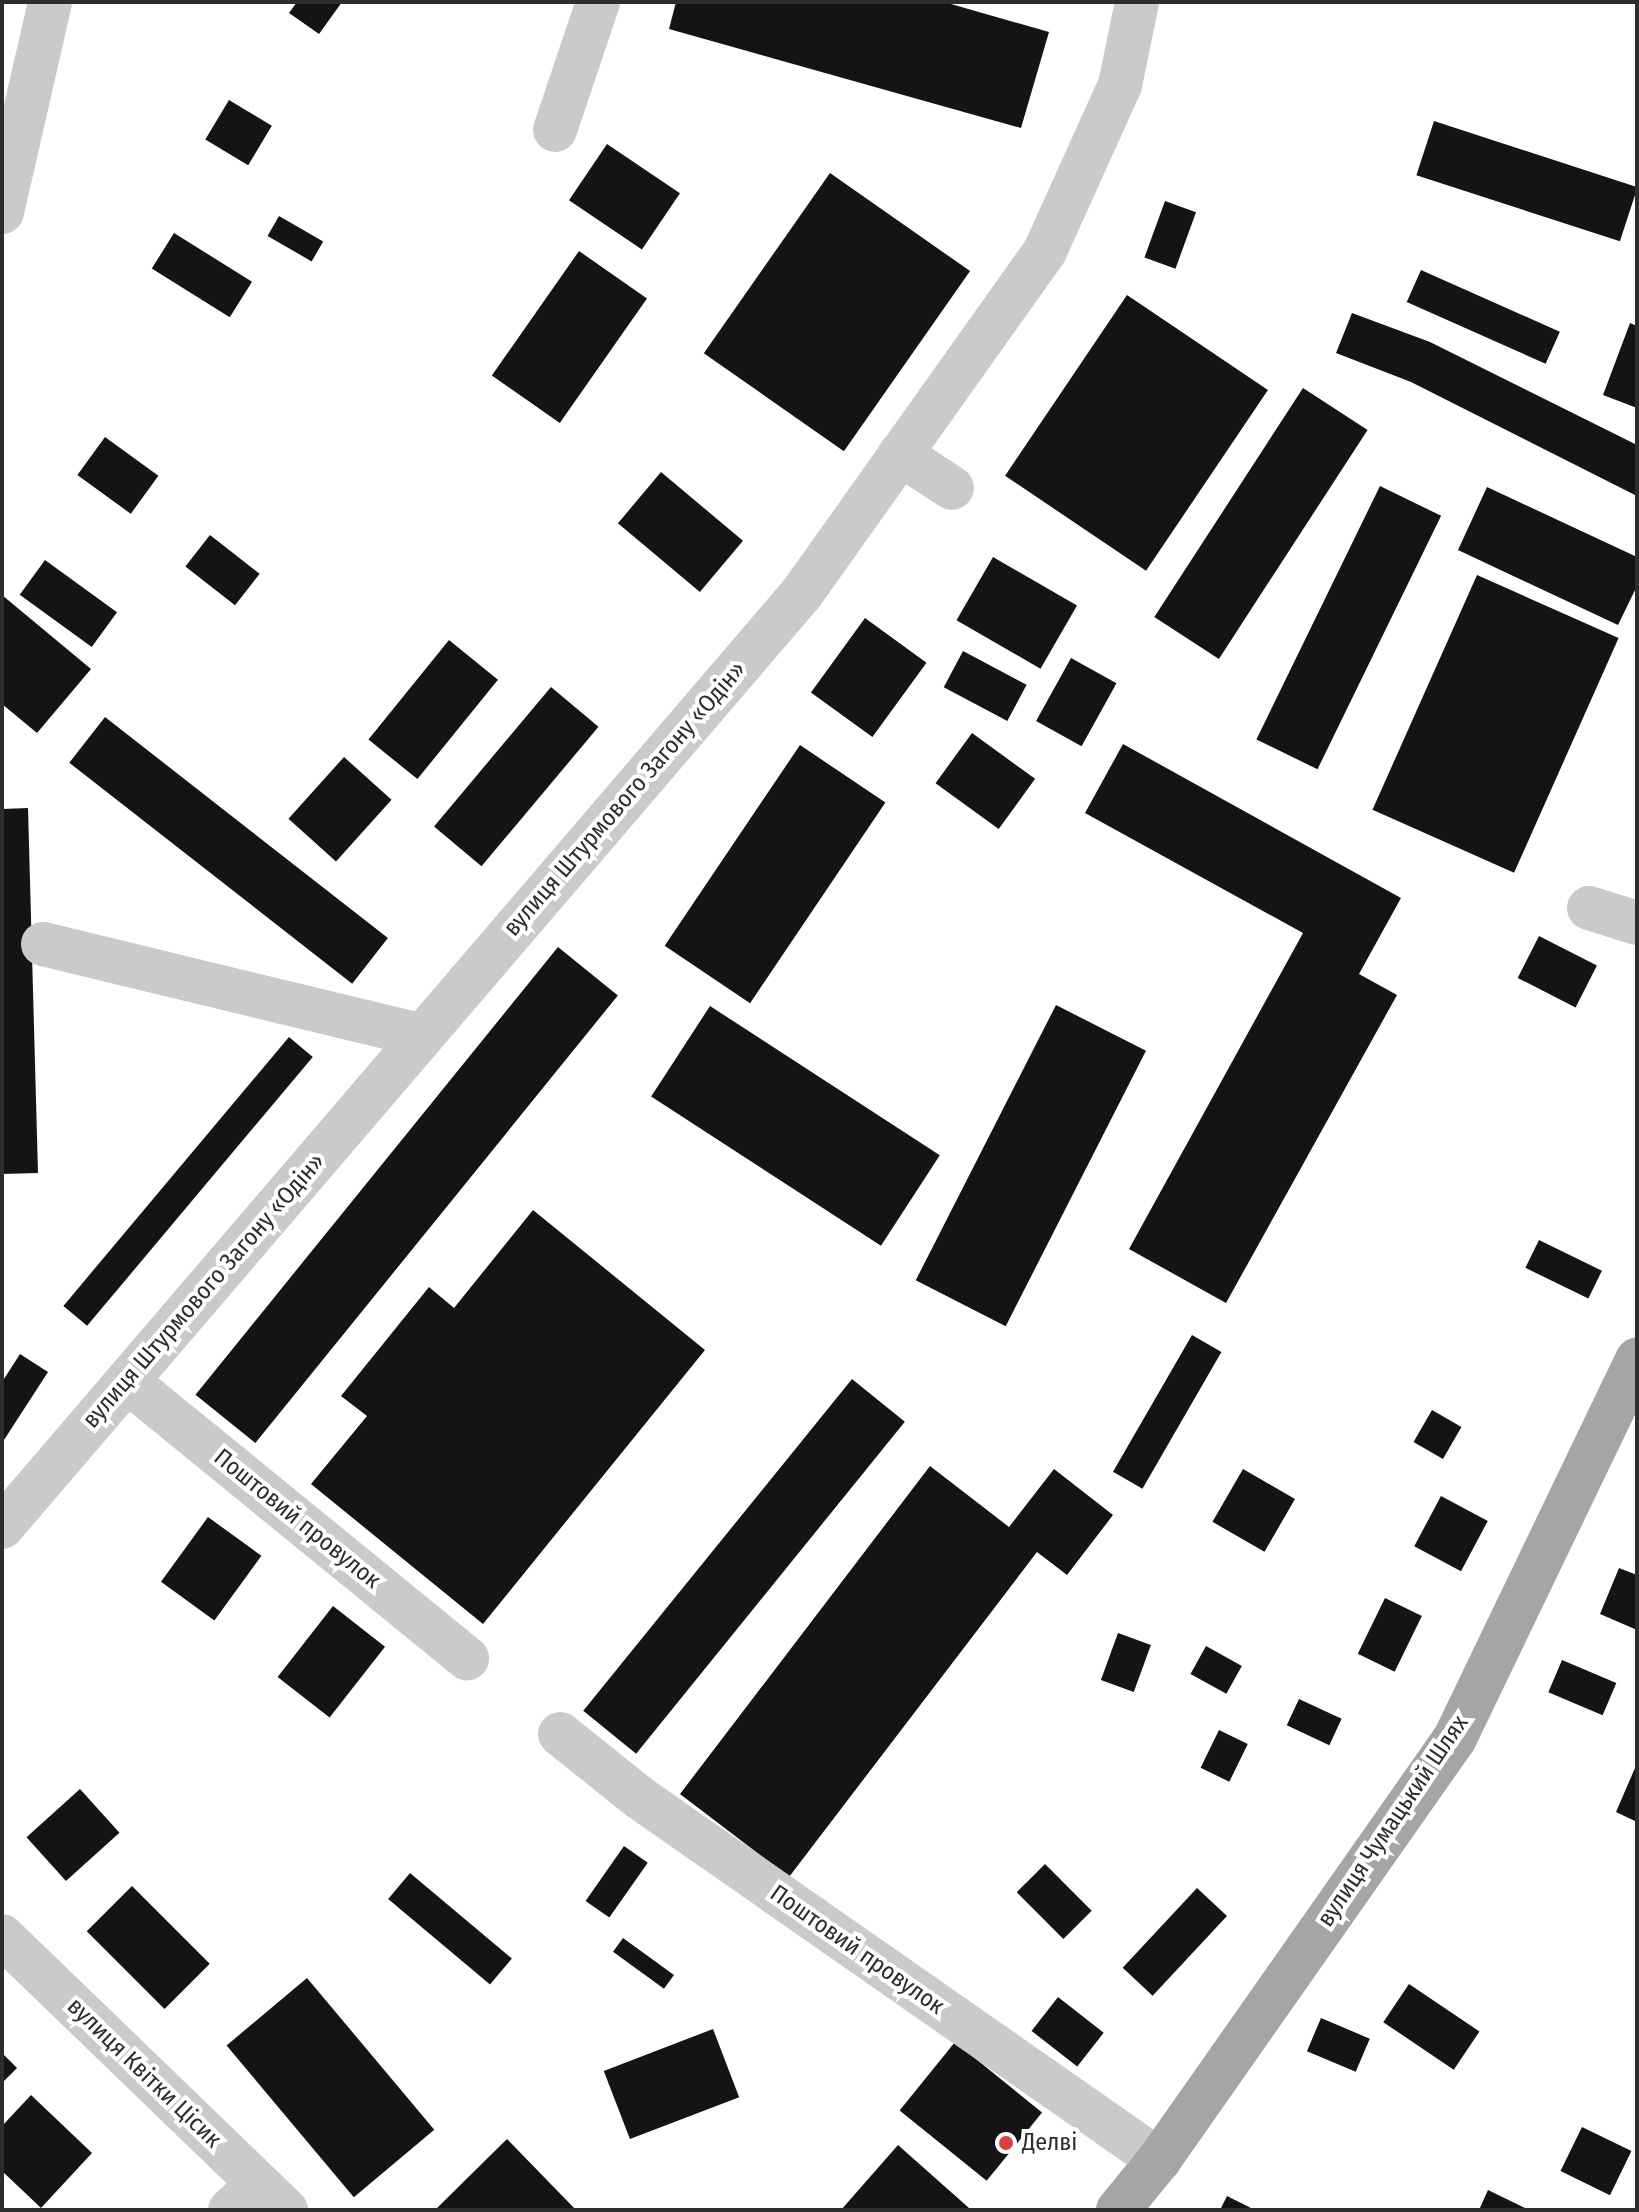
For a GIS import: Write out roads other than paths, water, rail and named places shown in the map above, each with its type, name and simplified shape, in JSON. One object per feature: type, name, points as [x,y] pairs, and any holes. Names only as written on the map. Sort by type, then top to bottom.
[{"type":"main road","name":"вулиця Чумацький Шлях","points":[[1118,2210],[1159,2160],[1455,1738],[1637,1359]]},
{"type":"street","points":[[2,212],[50,2]]},
{"type":"street","points":[[555,130],[598,2]]},
{"type":"street","name":"вулиця Штурмового Загону «Одін»","points":[[2,1527],[802,593],[1045,251],[1120,85],[1137,2]]},
{"type":"street","points":[[900,454],[952,488]]},
{"type":"street","points":[[1589,908],[1637,923]]},
{"type":"street","points":[[43,944],[422,1036]]},
{"type":"street","name":"Поштовий провулок","points":[[127,1381],[467,1658]]},
{"type":"street","name":"Поштовий провулок","points":[[560,1734],[640,1798],[1159,2160]]},
{"type":"street","name":"вулиця Квітки Цісик","points":[[2,1936],[258,2201]]},
{"type":"place","name":"Делві","points":[[1006,2143]]}]
